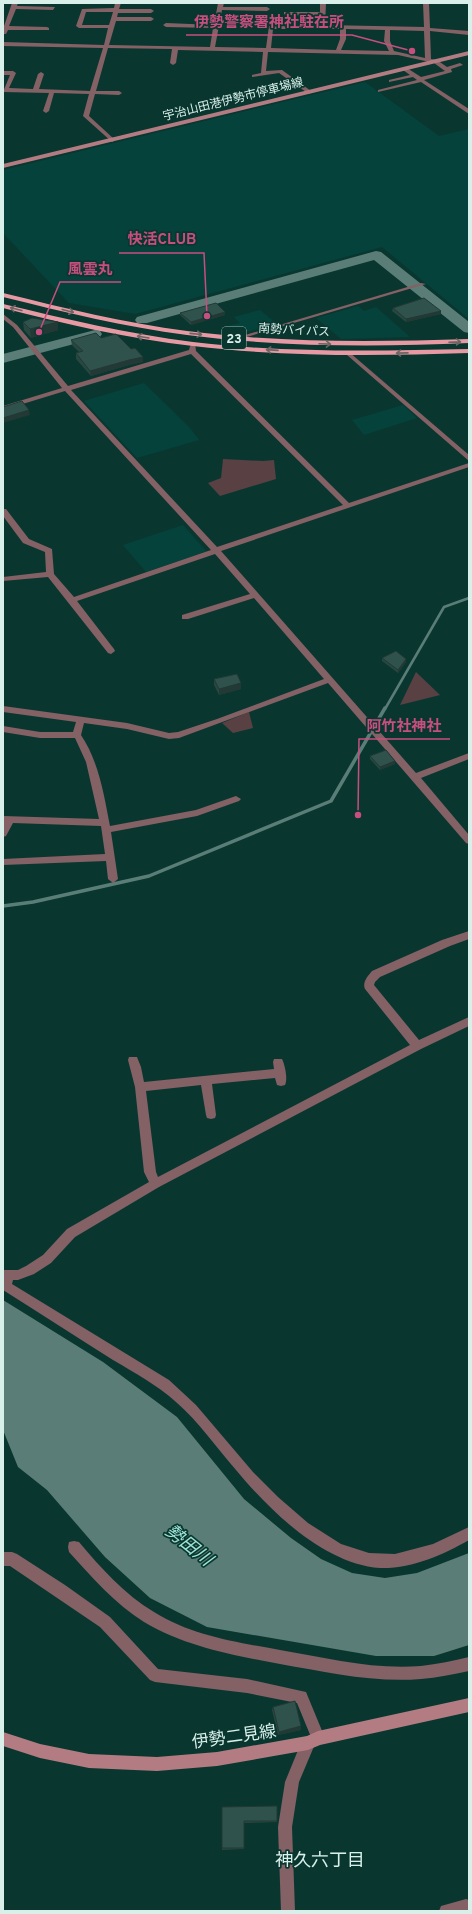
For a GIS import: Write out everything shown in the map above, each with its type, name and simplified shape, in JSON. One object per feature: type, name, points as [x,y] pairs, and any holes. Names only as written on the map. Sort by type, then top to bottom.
[{"type":"highway","name":"南勢バイパス","points":[[3,295],[140,326],[187,333],[238,338],[336,344],[469,341]]},
{"type":"highway","name":"南勢バイパス","points":[[3,306],[192,347],[349,354],[469,351]]},
{"type":"main road","name":"宇治山田港伊勢市停車場線","points":[[3,166],[469,53]]},
{"type":"main road","name":"伊勢二見線","points":[[3,1739],[40,1751],[89,1761],[156,1764],[217,1759],[313,1740],[469,1705]]},
{"type":"street","points":[[112,140],[86,116],[118,3]]},
{"type":"street","points":[[323,3],[322,25],[324,27]]},
{"type":"street","points":[[426,3],[427,29],[432,61]]},
{"type":"street","points":[[212,49],[220,5],[267,9]]},
{"type":"street","points":[[3,34],[13,6],[53,8]]},
{"type":"street","points":[[111,27],[79,26],[84,10],[151,12]]},
{"type":"street","points":[[286,13],[322,14]]},
{"type":"street","points":[[114,19],[151,19]]},
{"type":"street","points":[[210,20],[218,20]]},
{"type":"street","points":[[323,21],[360,22],[360,27]]},
{"type":"street","points":[[166,25],[216,26]]},
{"type":"street","points":[[265,73],[263,72],[271,27],[324,27],[343,30],[427,29],[469,33]]},
{"type":"street","points":[[343,30],[360,27],[388,30]]},
{"type":"street","points":[[6,28],[47,29]]},
{"type":"street","points":[[338,52],[343,30]]},
{"type":"street","points":[[388,30],[387,41],[392,53]]},
{"type":"street","points":[[3,44],[392,53],[432,61],[450,71],[380,91]]},
{"type":"street","points":[[173,62],[176,51],[174,48]]},
{"type":"street","points":[[446,69],[460,65]]},
{"type":"street","points":[[405,68],[469,112]]},
{"type":"street","points":[[254,76],[280,71],[309,92]]},
{"type":"street","points":[[3,72],[13,73],[5,90],[119,93]]},
{"type":"street","points":[[34,91],[41,74]]},
{"type":"street","points":[[391,81],[415,75]]},
{"type":"street","points":[[384,76],[399,86]]},
{"type":"street","points":[[46,111],[52,92]]},
{"type":"street","points":[[238,338],[423,284]]},
{"type":"street","points":[[3,316],[15,326],[29,346],[66,389],[255,595],[366,720],[469,841]]},
{"type":"street","points":[[3,408],[66,389],[192,347],[348,506]]},
{"type":"street","points":[[349,354],[469,459]]},
{"type":"street","points":[[72,600],[469,464]]},
{"type":"street","points":[[3,511],[26,541],[49,551],[50,574],[111,651]]},
{"type":"street","points":[[3,579],[50,574]]},
{"type":"street","points":[[185,618],[255,595]]},
{"type":"street","points":[[3,709],[127,726],[161,735],[179,735],[329,680]]},
{"type":"street","points":[[77,735],[81,719]]},
{"type":"street","points":[[3,729],[37,736],[77,735],[84,742],[99,796],[113,879]]},
{"type":"street","points":[[415,777],[469,756]]},
{"type":"street","points":[[3,834],[6,820],[105,826],[197,813],[236,799]]},
{"type":"street","points":[[3,862],[110,857]]},
{"type":"street","points":[[417,1046],[369,986],[370,980],[376,974],[446,943],[469,935]]},
{"type":"street","points":[[469,1021],[417,1046],[155,1184],[71,1233],[47,1259],[30,1270],[18,1275],[5,1276],[6,1286],[170,1388],[198,1416],[274,1503],[337,1550],[369,1560],[391,1560],[413,1556],[437,1549],[469,1533]]},
{"type":"street","points":[[133,1060],[140,1087],[150,1172],[155,1184]]},
{"type":"street","points":[[140,1087],[206,1080],[280,1078],[278,1062]]},
{"type":"street","points":[[206,1080],[211,1114]]},
{"type":"street","points":[[74,1547],[117,1594],[129,1603],[167,1627],[210,1644],[377,1674],[418,1673],[469,1664]]},
{"type":"street","points":[[3,1559],[12,1560],[60,1590],[105,1622],[155,1675],[248,1686],[301,1697],[313,1740],[292,1782],[285,1827],[288,1911]]},
{"type":"street","points":[[446,1911],[466,1906]]},
{"type":"shaded area","points":[[365,82],[439,136],[469,129],[469,319],[382,247],[135,314],[69,303],[3,233],[3,170]]},
{"type":"shaded area","points":[[358,306],[364,311],[376,307],[410,337],[341,339],[316,318]]},
{"type":"shaded area","points":[[260,310],[277,324],[247,332],[220,328],[240,323],[234,317]]},
{"type":"shaded area","points":[[144,383],[189,427],[199,440],[137,458],[84,401]]},
{"type":"shaded area","points":[[403,405],[417,418],[364,435],[352,420]]},
{"type":"shaded area","points":[[223,459],[263,461],[274,460],[276,479],[220,496],[208,483],[221,478]]},
{"type":"shaded area","points":[[183,525],[207,552],[146,572],[123,545]]},
{"type":"shaded area","points":[[416,672],[440,695],[400,705]]},
{"type":"shaded area","points":[[249,712],[253,728],[233,733],[222,723]]},
{"type":"water","name":"勢田川","points":[[3,1300],[103,1362],[177,1417],[244,1499],[291,1538],[321,1559],[352,1573],[385,1578],[417,1573],[469,1553],[469,1645],[434,1656],[376,1656],[207,1627],[150,1598],[105,1557],[47,1490],[18,1467],[3,1430]]},
{"type":"building","points":[[424,298],[441,311],[406,319],[393,308]]},
{"type":"building","points":[[216,303],[225,312],[191,322],[180,313]]},
{"type":"building","points":[[32,318],[58,322],[30,329],[23,322]]},
{"type":"building","points":[[96,333],[101,338],[116,334],[131,349],[135,348],[143,357],[90,371],[76,353],[83,351],[71,340]]},
{"type":"building","points":[[22,401],[29,410],[3,418],[3,407]]},
{"type":"building","points":[[396,651],[406,659],[398,670],[382,658]]},
{"type":"building","points":[[237,674],[241,683],[219,689],[214,679]]},
{"type":"building","points":[[386,750],[395,761],[380,767],[370,756]]},
{"type":"building","points":[[295,1701],[301,1726],[279,1732],[273,1707]]},
{"type":"building","points":[[277,1806],[277,1821],[244,1821],[244,1848],[222,1848],[222,1807]]},
{"type":"waterway","points":[[142,320],[376,255],[469,329]]},
{"type":"waterway","points":[[3,359],[95,334]]},
{"type":"waterway","points":[[385,709],[444,607],[469,598]]},
{"type":"waterway","points":[[3,906],[33,902],[149,876],[331,801],[385,708]]},
{"type":"place","name":"伊勢警察署神社駐在所","points":[[412,51]]},
{"type":"place","name":"快活CLUB","points":[[207,316]]},
{"type":"place","name":"風雲丸","points":[[39,332]]},
{"type":"place","name":"阿竹社神社","points":[[358,815]]},
{"type":"district","name":"神久六丁目","points":[[320,1860]]}]
